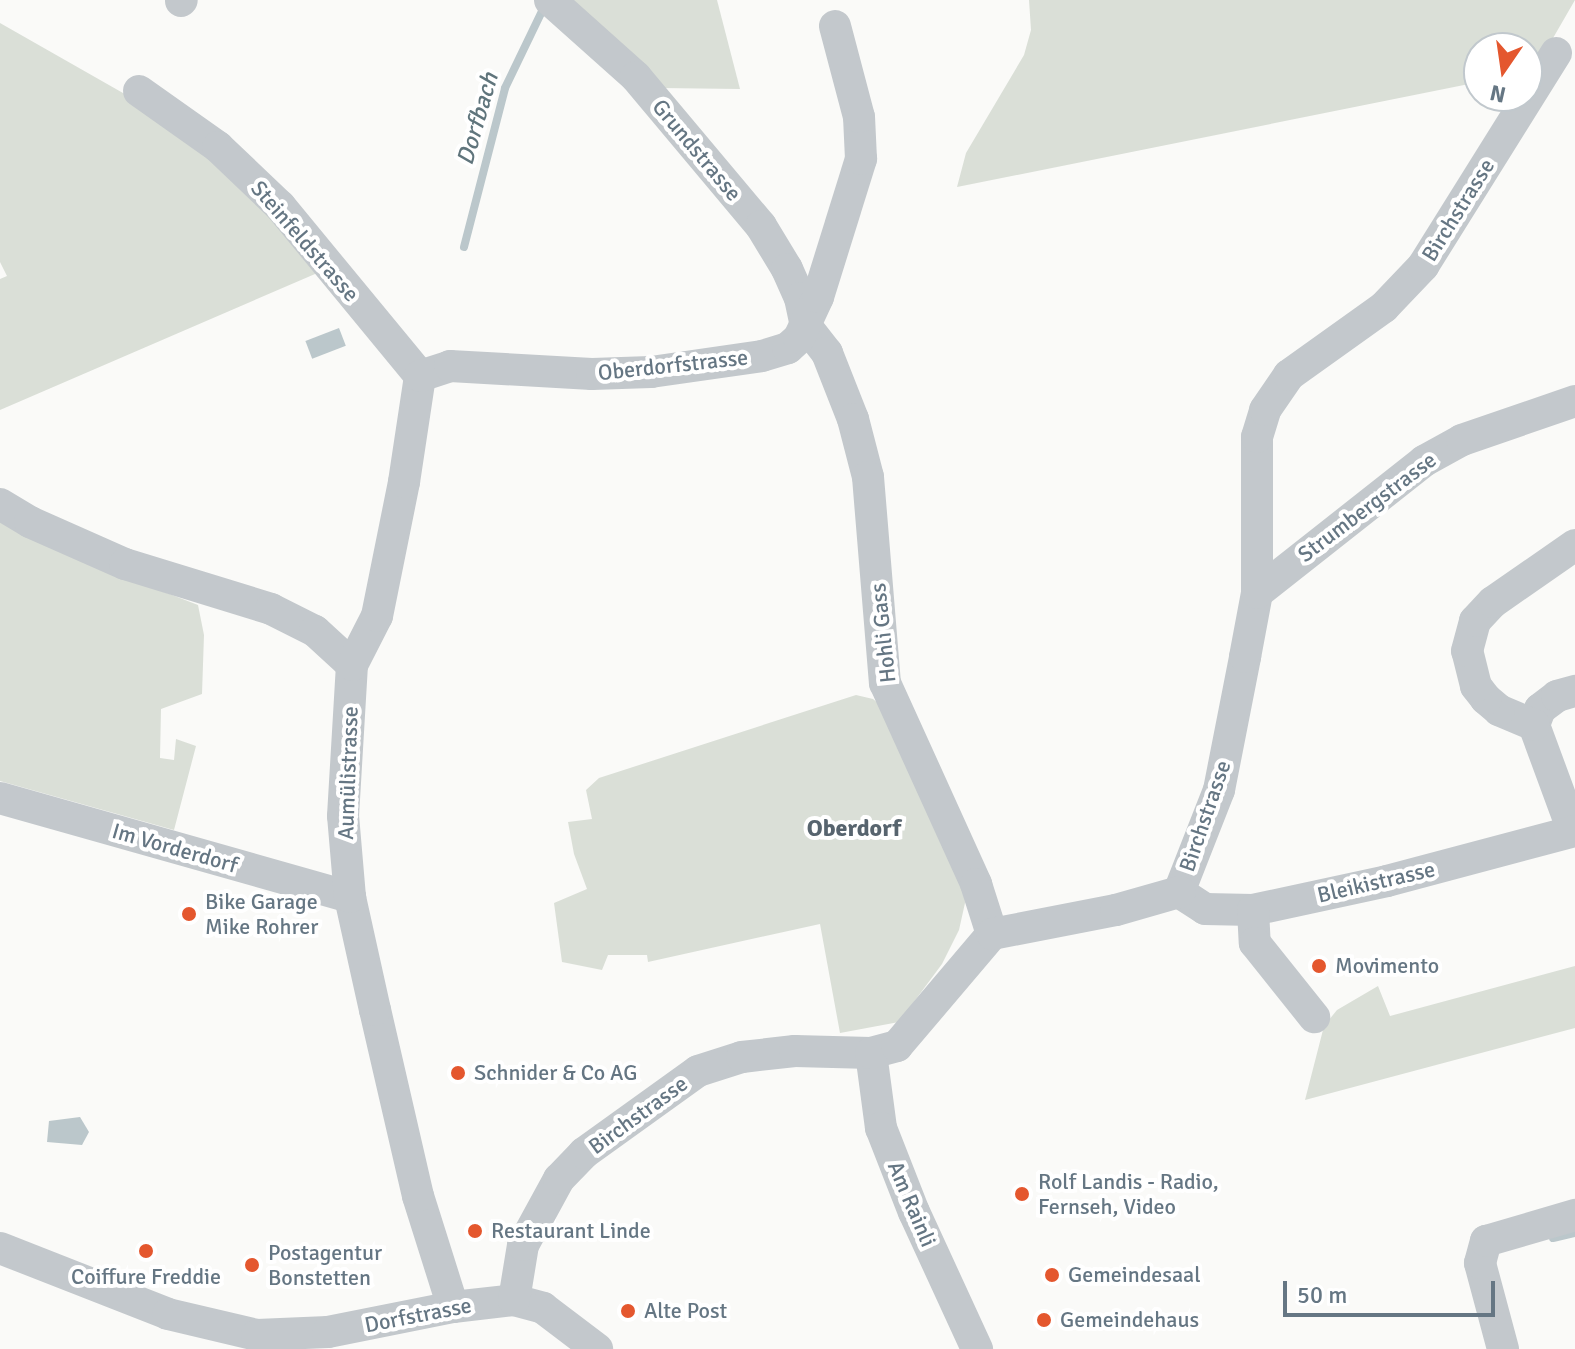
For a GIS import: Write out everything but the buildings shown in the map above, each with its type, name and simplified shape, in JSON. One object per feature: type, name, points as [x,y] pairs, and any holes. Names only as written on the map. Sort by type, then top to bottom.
[{"type":"street","name":"Grundstrasse","points":[[550,0],[636,77],[761,226],[787,269],[800,298],[806,326]]},
{"type":"street","name":"Oberdorfstrasse","points":[[420,376],[450,366],[592,374],[651,372],[762,356],[788,348],[806,326],[856,183],[861,159],[859,117],[835,26]]},
{"type":"street","name":"Birchstrasse","points":[[514,1300],[523,1245],[559,1179],[584,1153],[698,1071],[742,1057],[795,1051],[871,1053],[897,1046],[992,934],[1116,910],[1179,892],[1219,790],[1257,593],[1257,437],[1274,394],[1289,375],[1391,301],[1423,266],[1556,53]]},
{"type":"street","name":"Steinfeldstrasse","points":[[139,91],[218,147],[280,206],[420,376]]},
{"type":"street","name":"Hohli Gass","points":[[806,326],[827,353],[853,419],[868,477],[885,683],[976,884],[992,934]]},
{"type":"street","points":[[0,504],[30,522],[125,564],[271,609],[315,631],[352,665],[377,616],[404,482],[420,376]]},
{"type":"street","name":"Strumbergstrasse","points":[[1257,593],[1424,461],[1462,440],[1575,401]]},
{"type":"street","points":[[1534,725],[1499,710],[1486,699],[1476,686],[1467,651],[1475,621],[1493,602],[1575,545]]},
{"type":"street","name":"Aumülistrasse","points":[[352,665],[343,816],[350,897],[418,1196],[453,1307]]},
{"type":"street","points":[[1574,831],[1534,725],[1540,709],[1557,696],[1575,691]]},
{"type":"street","name":"Im Vorderdorf","points":[[0,798],[350,897]]},
{"type":"street","name":"Bleikistrasse","points":[[1179,892],[1205,909],[1253,910],[1387,881],[1574,831]]},
{"type":"street","points":[[1253,910],[1255,943],[1314,1017]]},
{"type":"street","name":"Am Rainli","points":[[871,1053],[881,1128],[914,1212],[977,1349]]},
{"type":"street","points":[[1503,1349],[1480,1263],[1486,1241],[1575,1215]]},
{"type":"street","name":"Dorfstrasse","points":[[0,1248],[168,1314],[216,1328],[263,1336],[328,1332],[453,1307],[514,1300],[543,1308],[597,1349]]},
{"type":"shaded area","points":[[567,0],[717,0],[740,89],[660,88]]},
{"type":"shaded area","points":[[1029,0],[1575,0],[1543,55],[1543,32],[1463,32],[1463,85],[957,187],[966,153],[1024,55],[1031,30]]},
{"type":"shaded area","points":[[0,23],[130,97],[224,168],[322,271],[0,410],[0,279],[7,276],[0,262]]},
{"type":"shaded area","points":[[339,328],[346,346],[312,359],[305,341]]},
{"type":"shaded area","points":[[0,517],[69,555],[198,605],[204,635],[202,694],[161,709],[160,758],[174,760],[176,739],[196,746],[174,830],[0,781]]},
{"type":"shaded area","points":[[856,695],[873,699],[885,709],[964,884],[965,903],[959,930],[942,964],[899,1022],[840,1033],[820,924],[648,962],[647,955],[608,955],[602,970],[562,962],[554,903],[587,889],[574,854],[568,822],[592,819],[586,790],[599,778]]},
{"type":"shaded area","points":[[1575,966],[1575,1028],[1305,1100],[1324,1026],[1337,1010],[1378,986],[1390,1016]]},
{"type":"shaded area","points":[[80,1117],[89,1132],[82,1145],[47,1142],[49,1121]]},
{"type":"waterway","name":"Dorfbach","points":[[464,247],[505,88],[544,7]]},
{"type":"waterway","points":[[1553,1238],[1575,1233]]},
{"type":"place","name":"Bike Garage Mike Rohrer","points":[[189,914]]},
{"type":"place","name":"Movimento","points":[[1319,966]]},
{"type":"place","name":"Schnider & Co AG","points":[[458,1073]]},
{"type":"place","name":"Rolf Landis - Radio, Fernseh, Video","points":[[1022,1194]]},
{"type":"place","name":"Restaurant Linde","points":[[475,1231]]},
{"type":"place","name":"Coiffure Freddie","points":[[146,1251]]},
{"type":"place","name":"Postagentur Bonstetten","points":[[252,1265]]},
{"type":"place","name":"Gemeindesaal","points":[[1052,1275]]},
{"type":"place","name":"Alte Post","points":[[628,1311]]},
{"type":"place","name":"Gemeindehaus","points":[[1044,1320]]},
{"type":"district","name":"Oberdorf","points":[[854,829]]}]
